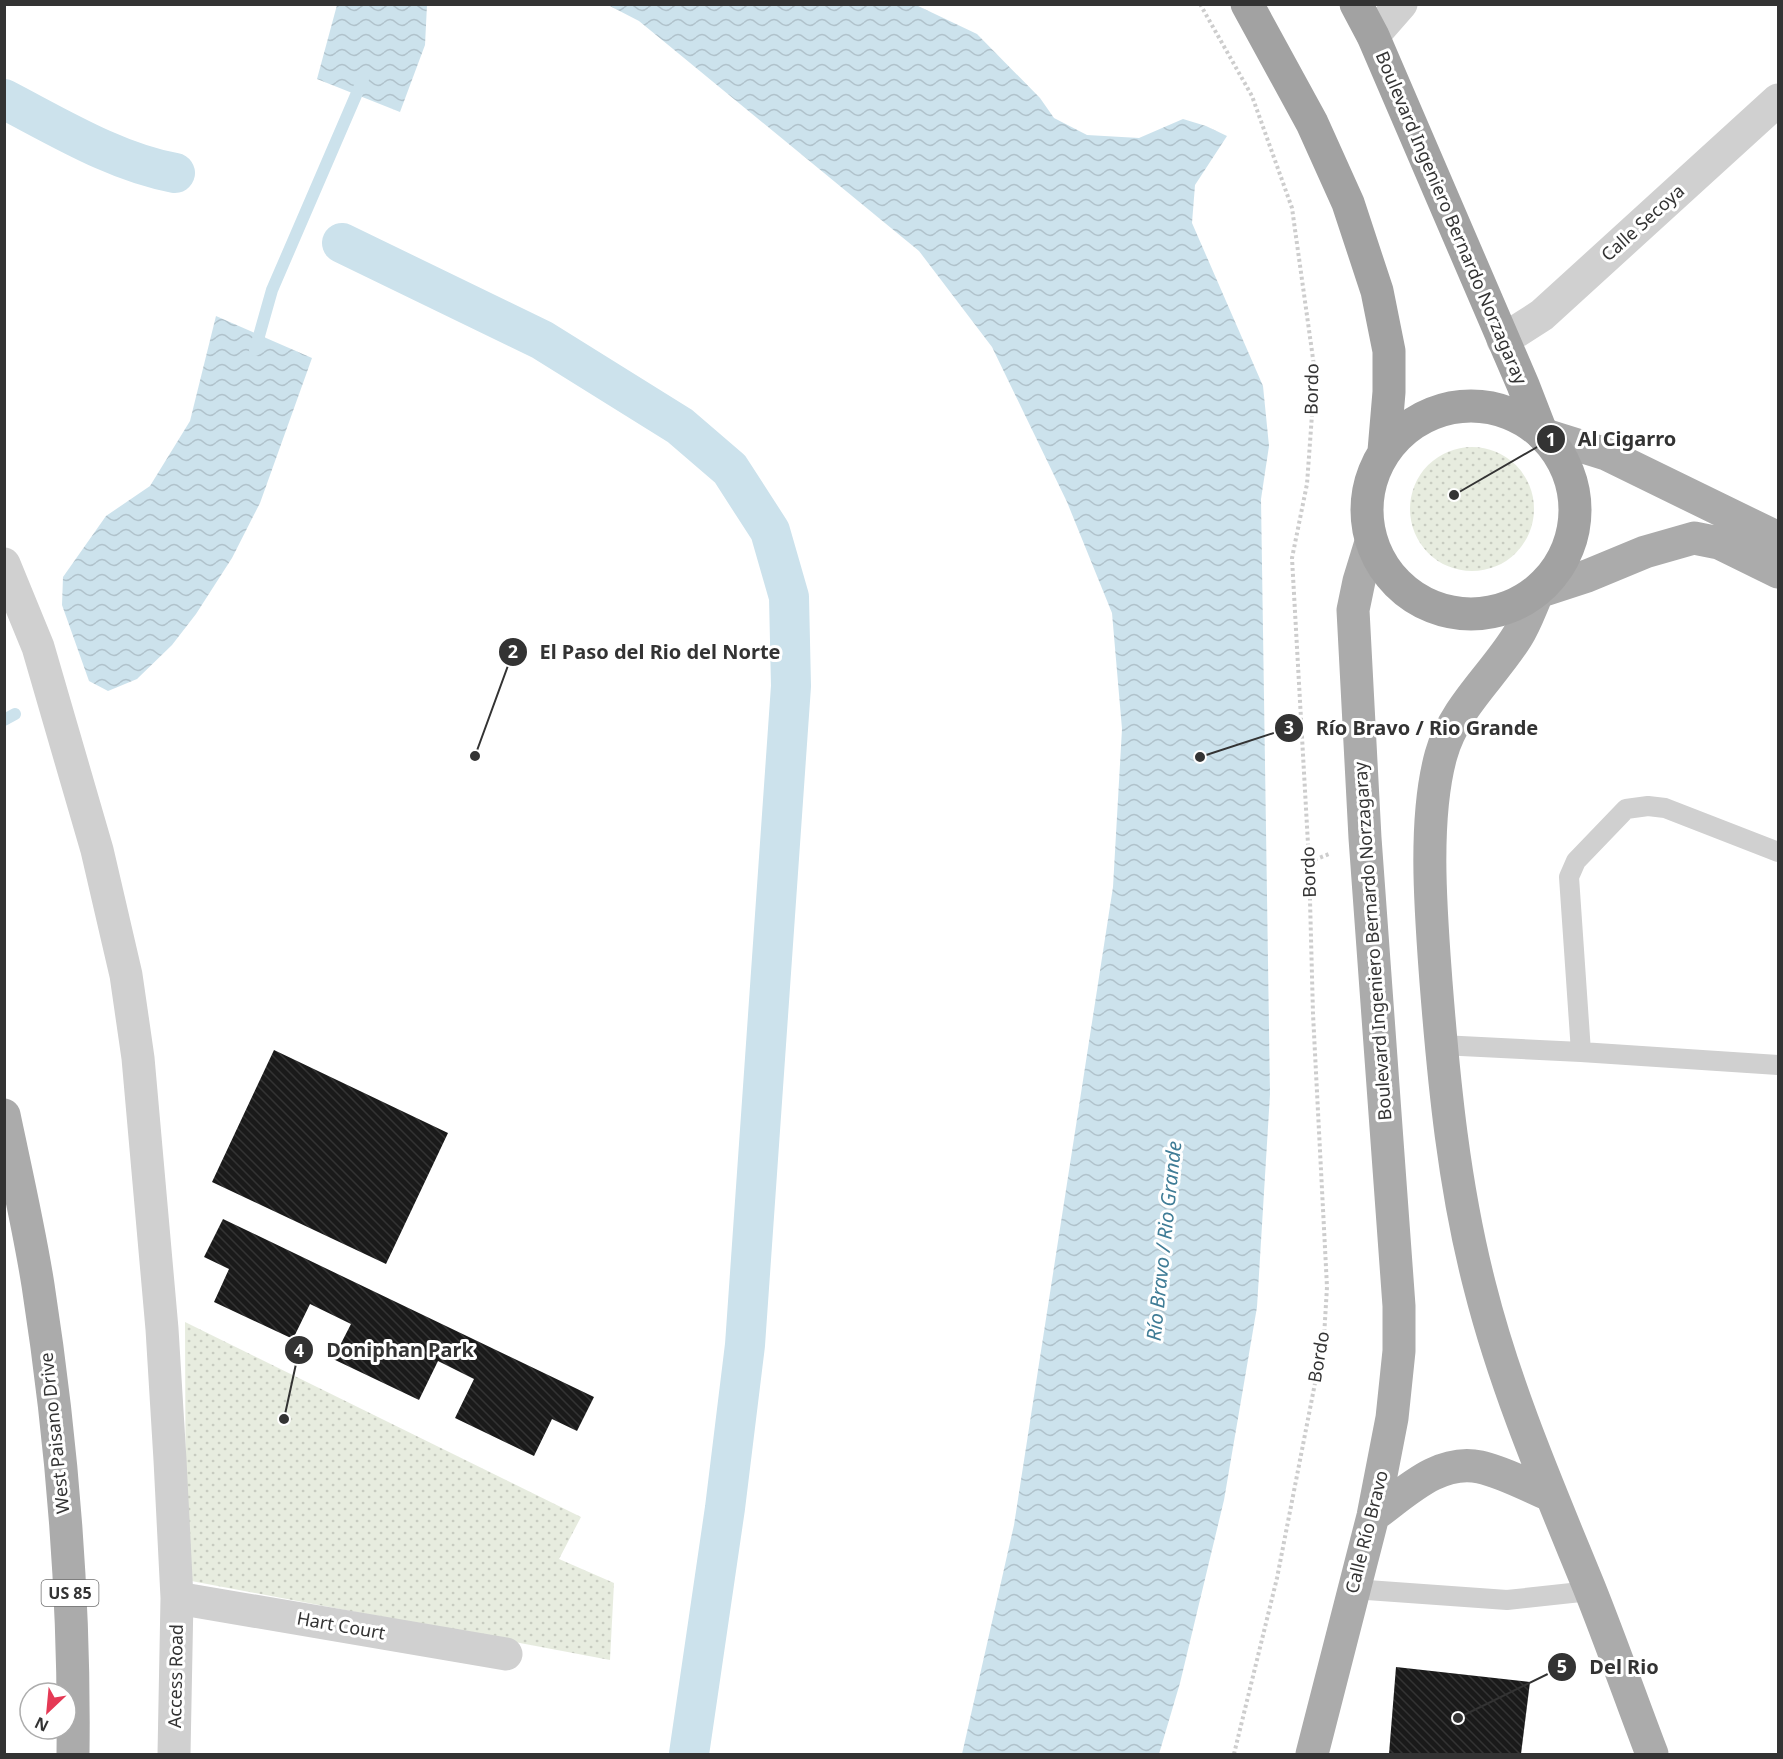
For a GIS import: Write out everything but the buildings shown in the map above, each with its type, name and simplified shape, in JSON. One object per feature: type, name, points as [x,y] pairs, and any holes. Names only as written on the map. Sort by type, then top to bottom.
[{"type":"highway","points":[[1247,4],[1312,123],[1348,203],[1377,291],[1389,351],[1389,392],[1384,451]]},
{"type":"highway","name":"Boulevard Ingeniero Bernardo Norzagaray","points":[[1356,4],[1373,36],[1542,434]]},
{"type":"highway","points":[[1459,406],[1489,408],[1518,416],[1542,434],[1564,462],[1575,496],[1574,532],[1562,565],[1538,592],[1509,609],[1475,615],[1442,611],[1410,597],[1386,573],[1371,542],[1366,511],[1370,479],[1384,451],[1404,429],[1430,413],[1459,406]]},
{"type":"main road","points":[[1542,434],[1606,454],[1776,536]]},
{"type":"main road","points":[[1652,1755],[1590,1590],[1550,1495],[1497,1348],[1461,1210],[1441,1045],[1434,953],[1430,852],[1433,794],[1441,753],[1453,726],[1471,697],[1517,637],[1538,592],[1587,576],[1645,552],[1694,538],[1719,543],[1773,576]]},
{"type":"main road","name":"Boulevard Ingeniero Bernardo Norzagaray","points":[[1371,542],[1353,610],[1365,838],[1399,1306]]},
{"type":"main road","name":"West Paisano Drive","points":[[4,1115],[38,1284],[57,1432],[69,1566],[74,1673],[73,1755]]},
{"type":"main road","name":"Calle Río Bravo","points":[[1312,1755],[1372,1516],[1392,1418],[1399,1351],[1399,1306]]},
{"type":"main road","points":[[1372,1516],[1423,1479],[1451,1467],[1480,1467],[1550,1495]]},
{"type":"street","points":[[1373,36],[1401,4]]},
{"type":"street","name":"Calle Secoya","points":[[1503,340],[1542,315],[1779,100]]},
{"type":"street","points":[[1773,576],[1776,536]]},
{"type":"street","name":"Access Road","points":[[4,564],[38,647],[97,850],[126,975],[138,1058],[170,1448],[177,1598],[174,1755]]},
{"type":"street","name":"Hart Court","points":[[177,1598],[506,1654]]},
{"type":"lane","points":[[1581,1053],[1569,878],[1576,861],[1626,809],[1665,808],[1779,852]]},
{"type":"lane","points":[[1441,1045],[1779,1065]]},
{"type":"lane","points":[[1353,1589],[1507,1600],[1590,1590]]},
{"type":"path","name":"Bordo","points":[[1200,4],[1252,96],[1292,208],[1315,373],[1307,484],[1292,558],[1309,862],[1313,1014],[1327,1287],[1324,1337],[1277,1578],[1234,1755]]},
{"type":"shaded area","points":[[1472,447],[1496,452],[1515,466],[1529,485],[1534,509],[1529,533],[1515,552],[1496,566],[1472,571],[1448,566],[1429,552],[1415,533],[1410,509],[1415,485],[1429,466],[1448,452]]},
{"type":"shaded area","points":[[185,1322],[581,1517],[559,1559],[614,1583],[610,1660],[186,1580]]},
{"type":"water","points":[[337,5],[427,5],[425,45],[400,112],[317,79]]},
{"type":"water","points":[[608,5],[916,5],[977,34],[1040,98],[1054,118],[1087,135],[1139,138],[1183,119],[1227,136],[1195,185],[1192,223],[1263,386],[1269,446],[1261,499],[1270,1094],[1257,1307],[1224,1500],[1180,1683],[1159,1754],[962,1754],[1014,1525],[1113,887],[1122,729],[1112,613],[1067,502],[992,347],[919,251],[639,21]]},
{"type":"water","points":[[216,316],[312,358],[260,503],[232,558],[196,614],[172,645],[137,679],[108,691],[89,681],[62,605],[63,577],[106,516],[150,486],[190,421]]},
{"type":"waterway","points":[[255,350],[272,290],[363,79]]},
{"type":"waterway","points":[[4,99],[109,152],[131,161],[175,173]]},
{"type":"waterway","points":[[342,243],[542,340],[680,426],[730,469],[770,531],[789,597],[791,686],[745,1345],[725,1508],[689,1754]]},
{"type":"waterway","points":[[4,720],[15,714]]},
{"type":"place","name":"Al Cigarro","points":[[1454,495]]},
{"type":"place","name":"El Paso del Rio del Norte","points":[[475,756]]},
{"type":"place","name":"Río Bravo / Rio Grande","points":[[1200,757]]},
{"type":"place","name":"Doniphan Park","points":[[284,1419]]},
{"type":"place","name":"Del Rio","points":[[1458,1718]]}]
